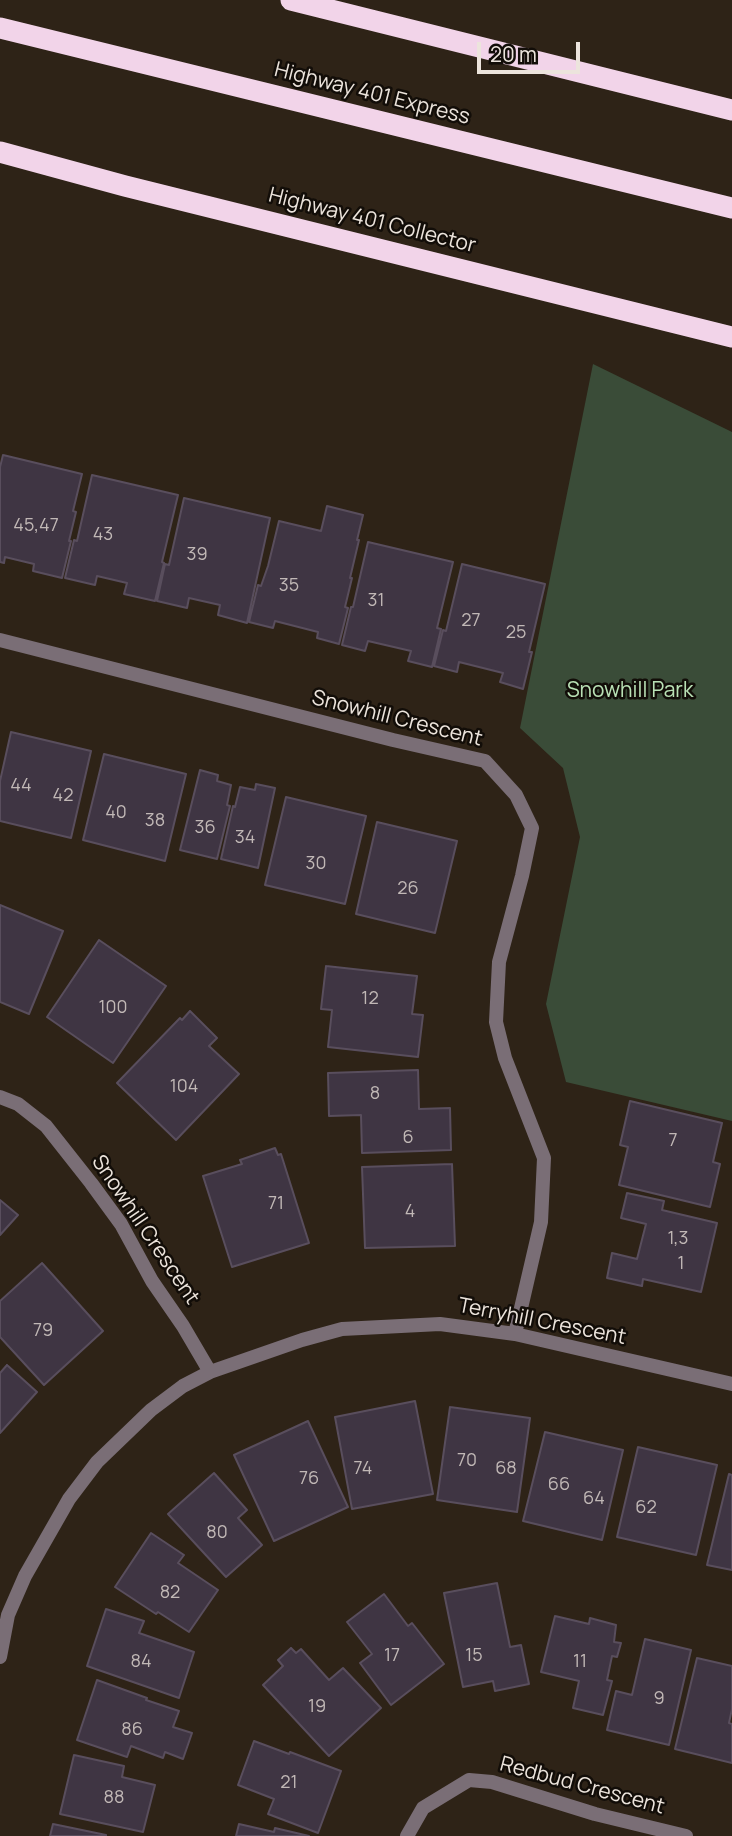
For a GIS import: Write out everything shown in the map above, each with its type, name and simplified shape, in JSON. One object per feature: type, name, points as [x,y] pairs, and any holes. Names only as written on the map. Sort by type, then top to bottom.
[{"type":"highway","points":[[291,0],[732,110]]},
{"type":"highway","name":"Highway 401 Express","points":[[0,28],[732,208]]},
{"type":"highway","name":"Highway 401 Collector","points":[[0,152],[125,186],[732,337]]},
{"type":"highway","points":[[0,161],[125,186]]},
{"type":"street","name":"Snowhill Crescent","points":[[0,640],[485,761],[516,795],[532,828],[499,962],[496,1022],[505,1058],[544,1158],[541,1222],[515,1334]]},
{"type":"street","name":"Snowhill Crescent","points":[[0,1097],[18,1104],[46,1126],[91,1183],[121,1224],[152,1281],[210,1372]]},
{"type":"street","name":"Terryhill Crescent","points":[[0,1657],[4,1614],[69,1499],[97,1462],[151,1410],[183,1386],[210,1372],[342,1329],[440,1324],[515,1334],[732,1384]]},
{"type":"street","name":"Redbud Crescent","points":[[407,1836],[423,1808],[469,1780],[492,1782],[595,1814],[686,1836]]},
{"type":"green space","name":"Snowhill Park","points":[[593,364],[732,432],[732,1121],[566,1082],[546,1004],[580,837],[563,768],[520,728]]},
{"type":"building","points":[[3,455],[82,474],[62,578],[33,571],[34,564],[5,557],[4,563],[0,562],[0,467]]},
{"type":"building","points":[[92,475],[178,495],[155,601],[124,594],[127,583],[97,576],[95,585],[65,578],[74,540],[77,541]]},
{"type":"building","points":[[184,498],[270,518],[247,623],[218,615],[220,605],[189,598],[187,608],[157,601],[165,564],[169,565]]},
{"type":"building","points":[[327,506],[363,515],[345,607],[348,608],[339,644],[317,638],[318,632],[275,621],[273,628],[249,622],[258,585],[261,586],[268,566],[279,521],[321,531]]},
{"type":"building","points":[[368,542],[453,562],[437,628],[441,629],[432,667],[408,661],[411,651],[368,641],[365,651],[342,645]]},
{"type":"building","points":[[462,564],[545,584],[523,689],[500,682],[503,673],[459,662],[457,672],[434,666],[443,630],[446,631]]},
{"type":"building","points":[[11,732],[91,751],[71,838],[0,821],[0,781]]},
{"type":"building","points":[[104,754],[186,774],[165,861],[83,840]]},
{"type":"building","points":[[200,770],[218,775],[217,781],[231,785],[227,805],[230,806],[217,859],[180,850]]},
{"type":"building","points":[[256,784],[275,788],[258,868],[221,859],[240,787],[255,790]]},
{"type":"building","points":[[286,797],[366,816],[345,904],[265,885]]},
{"type":"building","points":[[377,822],[457,841],[435,933],[356,914]]},
{"type":"building","points":[[0,905],[63,931],[29,1014],[0,1002]]},
{"type":"building","points":[[99,940],[166,986],[113,1063],[47,1017]]},
{"type":"building","points":[[326,966],[417,976],[412,1014],[423,1015],[418,1057],[328,1047],[332,1010],[321,1009]]},
{"type":"building","points":[[190,1011],[217,1038],[209,1046],[239,1074],[176,1140],[117,1083]]},
{"type":"building","points":[[418,1070],[419,1109],[450,1108],[451,1150],[362,1153],[361,1115],[329,1116],[328,1073]]},
{"type":"building","points":[[630,1101],[722,1123],[713,1162],[720,1164],[710,1207],[619,1185],[628,1147],[620,1145]]},
{"type":"building","points":[[275,1148],[278,1155],[281,1154],[309,1243],[232,1267],[203,1176],[242,1164],[240,1160]]},
{"type":"building","points":[[452,1164],[455,1246],[365,1248],[362,1167]]},
{"type":"building","points":[[627,1193],[664,1201],[662,1210],[717,1223],[701,1292],[643,1279],[642,1286],[607,1278],[612,1253],[637,1259],[646,1224],[621,1218]]},
{"type":"building","points":[[0,1200],[18,1215],[0,1235]]},
{"type":"building","points":[[42,1263],[103,1331],[44,1385],[0,1337],[0,1301]]},
{"type":"building","points":[[7,1365],[37,1392],[0,1433],[0,1373]]},
{"type":"building","points":[[415,1401],[433,1494],[352,1509],[335,1417]]},
{"type":"building","points":[[450,1407],[530,1418],[517,1512],[437,1500]]},
{"type":"building","points":[[308,1421],[348,1507],[274,1541],[234,1455]]},
{"type":"building","points":[[545,1432],[623,1450],[602,1540],[523,1521]]},
{"type":"building","points":[[638,1447],[717,1465],[696,1555],[617,1537]]},
{"type":"building","points":[[214,1473],[247,1510],[238,1518],[262,1545],[226,1577],[168,1514]]},
{"type":"building","points":[[729,1474],[732,1475],[732,1570],[707,1565]]},
{"type":"building","points":[[151,1533],[184,1555],[178,1563],[218,1590],[189,1632],[115,1587]]},
{"type":"building","points":[[497,1583],[510,1647],[521,1645],[529,1684],[495,1691],[493,1681],[463,1687],[444,1593]]},
{"type":"building","points":[[384,1594],[408,1626],[412,1623],[444,1664],[391,1705],[360,1663],[372,1654],[347,1622]]},
{"type":"building","points":[[106,1609],[144,1621],[139,1633],[194,1652],[179,1698],[87,1666]]},
{"type":"building","points":[[555,1616],[589,1624],[590,1618],[616,1625],[614,1642],[621,1643],[617,1657],[612,1656],[607,1680],[612,1681],[603,1715],[573,1708],[579,1681],[541,1672]]},
{"type":"building","points":[[645,1639],[691,1650],[669,1745],[607,1730],[616,1691],[632,1695]]},
{"type":"building","points":[[291,1648],[296,1653],[301,1649],[329,1680],[343,1668],[381,1708],[329,1756],[263,1685],[283,1666],[278,1660]]},
{"type":"building","points":[[697,1658],[732,1666],[732,1709],[729,1723],[732,1724],[732,1763],[675,1749]]},
{"type":"building","points":[[97,1680],[179,1711],[173,1727],[192,1733],[183,1759],[165,1752],[163,1758],[131,1746],[127,1757],[77,1740]]},
{"type":"building","points":[[254,1741],[341,1771],[318,1833],[268,1814],[274,1799],[238,1785]]},
{"type":"building","points":[[74,1755],[124,1766],[122,1777],[155,1785],[143,1832],[60,1814]]},
{"type":"building","points":[[53,1824],[106,1835],[106,1836],[50,1836]]},
{"type":"building","points":[[239,1824],[274,1832],[275,1828],[309,1836],[236,1836]]}]
